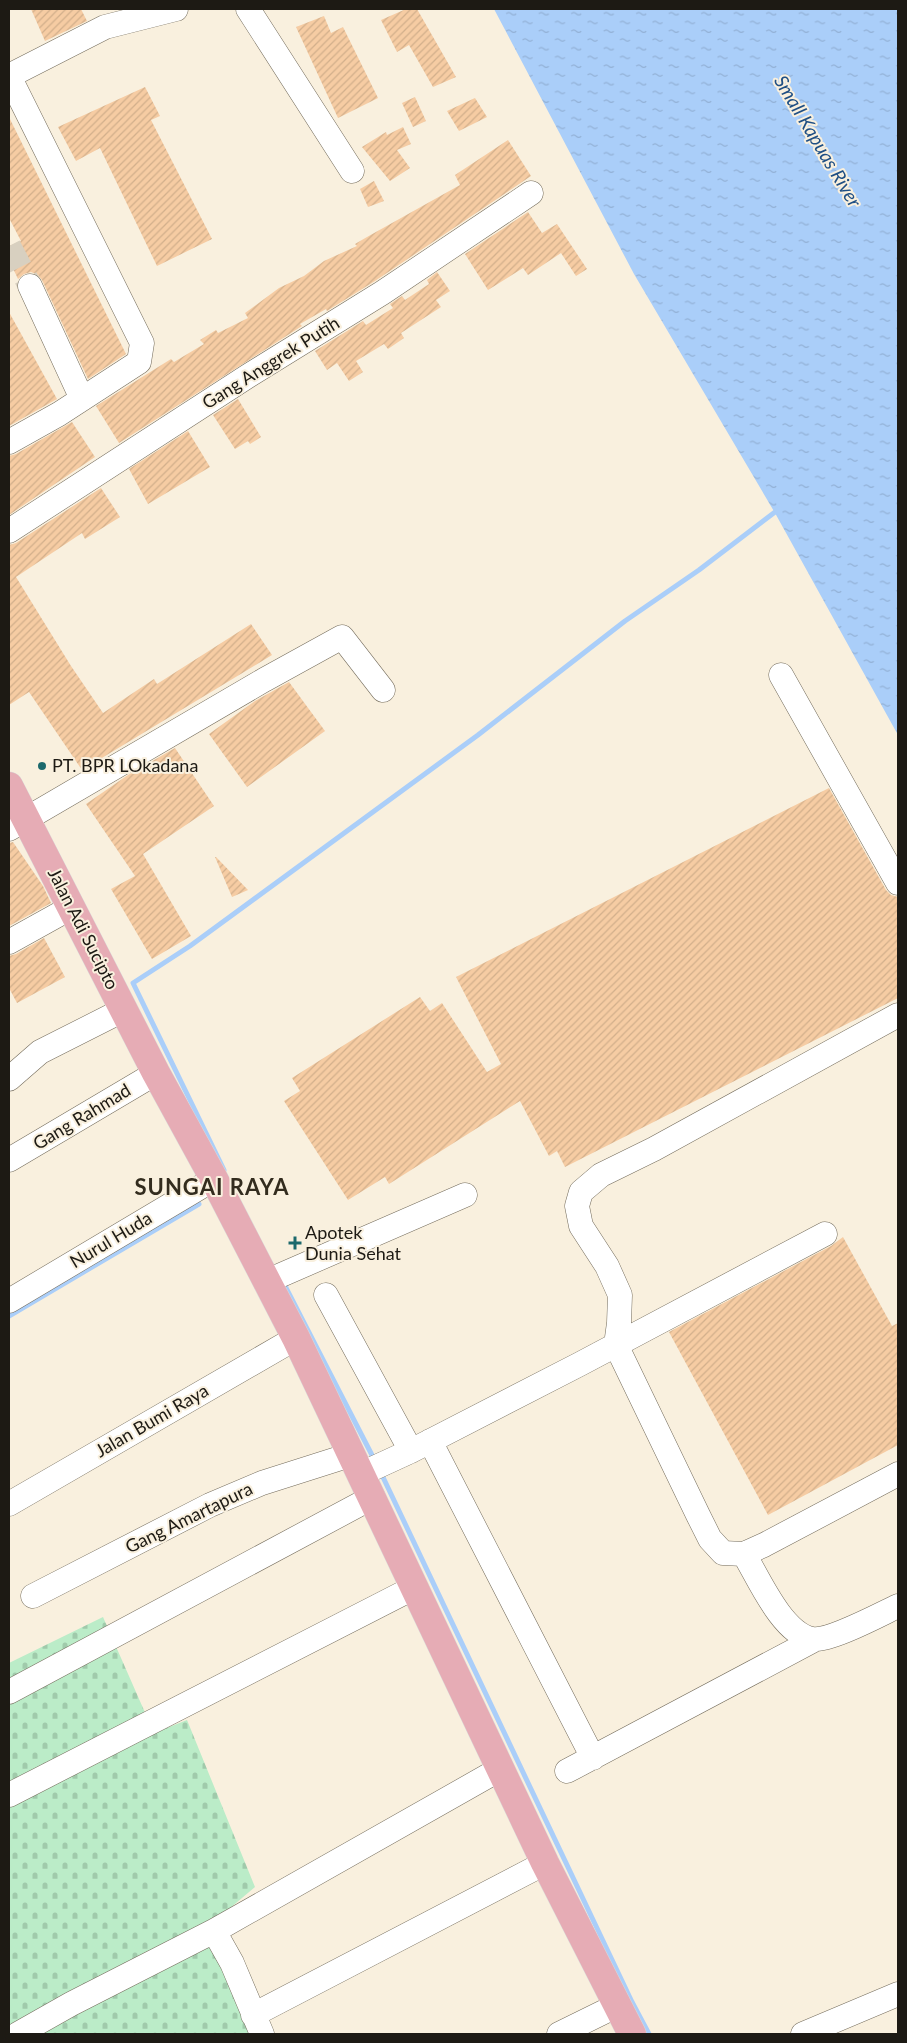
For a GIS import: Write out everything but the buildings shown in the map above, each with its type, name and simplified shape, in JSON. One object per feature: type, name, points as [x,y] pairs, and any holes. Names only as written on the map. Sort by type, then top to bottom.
[{"type":"main road","name":"Jalan Adi Sucipto","points":[[9,786],[18,824],[72,906],[123,1010],[214,1179],[367,1472],[415,1587],[500,1769],[545,1864],[632,2034]]},
{"type":"street","points":[[9,442],[82,399],[139,362],[142,343],[9,76],[101,18],[176,9]]},
{"type":"street","points":[[248,9],[352,172]]},
{"type":"street","name":"Gang Anggrek Putih","points":[[9,531],[248,376],[382,293],[531,193]]},
{"type":"street","points":[[30,286],[82,399]]},
{"type":"street","points":[[18,824],[264,680],[342,638],[383,690]]},
{"type":"street","points":[[781,675],[898,883]]},
{"type":"street","points":[[9,942],[72,906]]},
{"type":"street","points":[[9,1079],[40,1052],[123,1010]]},
{"type":"street","points":[[898,1015],[654,1149],[601,1175],[581,1192],[577,1206],[581,1226],[607,1266],[620,1295],[616,1345],[710,1539],[723,1553],[744,1554],[898,1474]]},
{"type":"street","name":"Gang Rahmad","points":[[9,1160],[156,1073]]},
{"type":"street","name":"Nurul Huda","points":[[9,1301],[214,1179]]},
{"type":"street","points":[[272,1279],[464,1195]]},
{"type":"street","points":[[9,1692],[367,1472],[616,1345],[826,1234]]},
{"type":"street","points":[[326,1295],[420,1446],[593,1758]]},
{"type":"street","name":"Jalan Bumi Raya","points":[[9,1504],[296,1338]]},
{"type":"street","name":"Gang Amartapura","points":[[33,1596],[210,1504],[262,1483],[367,1472]]},
{"type":"street","points":[[744,1554],[778,1611],[796,1632],[814,1640]]},
{"type":"street","points":[[9,1795],[415,1587]]},
{"type":"street","points":[[567,1771],[814,1640],[835,1635],[898,1606]]},
{"type":"street","points":[[18,2034],[71,2004],[214,1930],[500,1769]]},
{"type":"street","points":[[214,1930],[232,1964],[258,2025],[545,1864]]},
{"type":"street","points":[[803,2034],[898,1994]]},
{"type":"street","points":[[559,2034],[618,2005]]},
{"type":"green space","points":[[103,1617],[154,1733],[187,1720],[255,1887],[210,1925],[265,2034],[9,2034],[9,1663]]},
{"type":"water","name":"Small Kapuas River","points":[[494,9],[898,9],[898,735],[775,513],[634,274]]},
{"type":"waterway","points":[[224,1170],[133,983],[190,946],[478,735],[625,621],[699,570],[779,509]]},
{"type":"waterway","points":[[9,1316],[199,1204]]},
{"type":"waterway","points":[[283,1282],[375,1461]]},
{"type":"waterway","points":[[381,1473],[632,2002],[649,2034]]},
{"type":"tunnel","points":[[9,246],[30,286]]},
{"type":"place","name":"PT. BPR LOkadana","points":[[42,766]]},
{"type":"place","name":"Apotek Dunia Sehat","points":[[295,1243]]},
{"type":"district","name":"SUNGAI RAYA","points":[[212,1187]]}]
